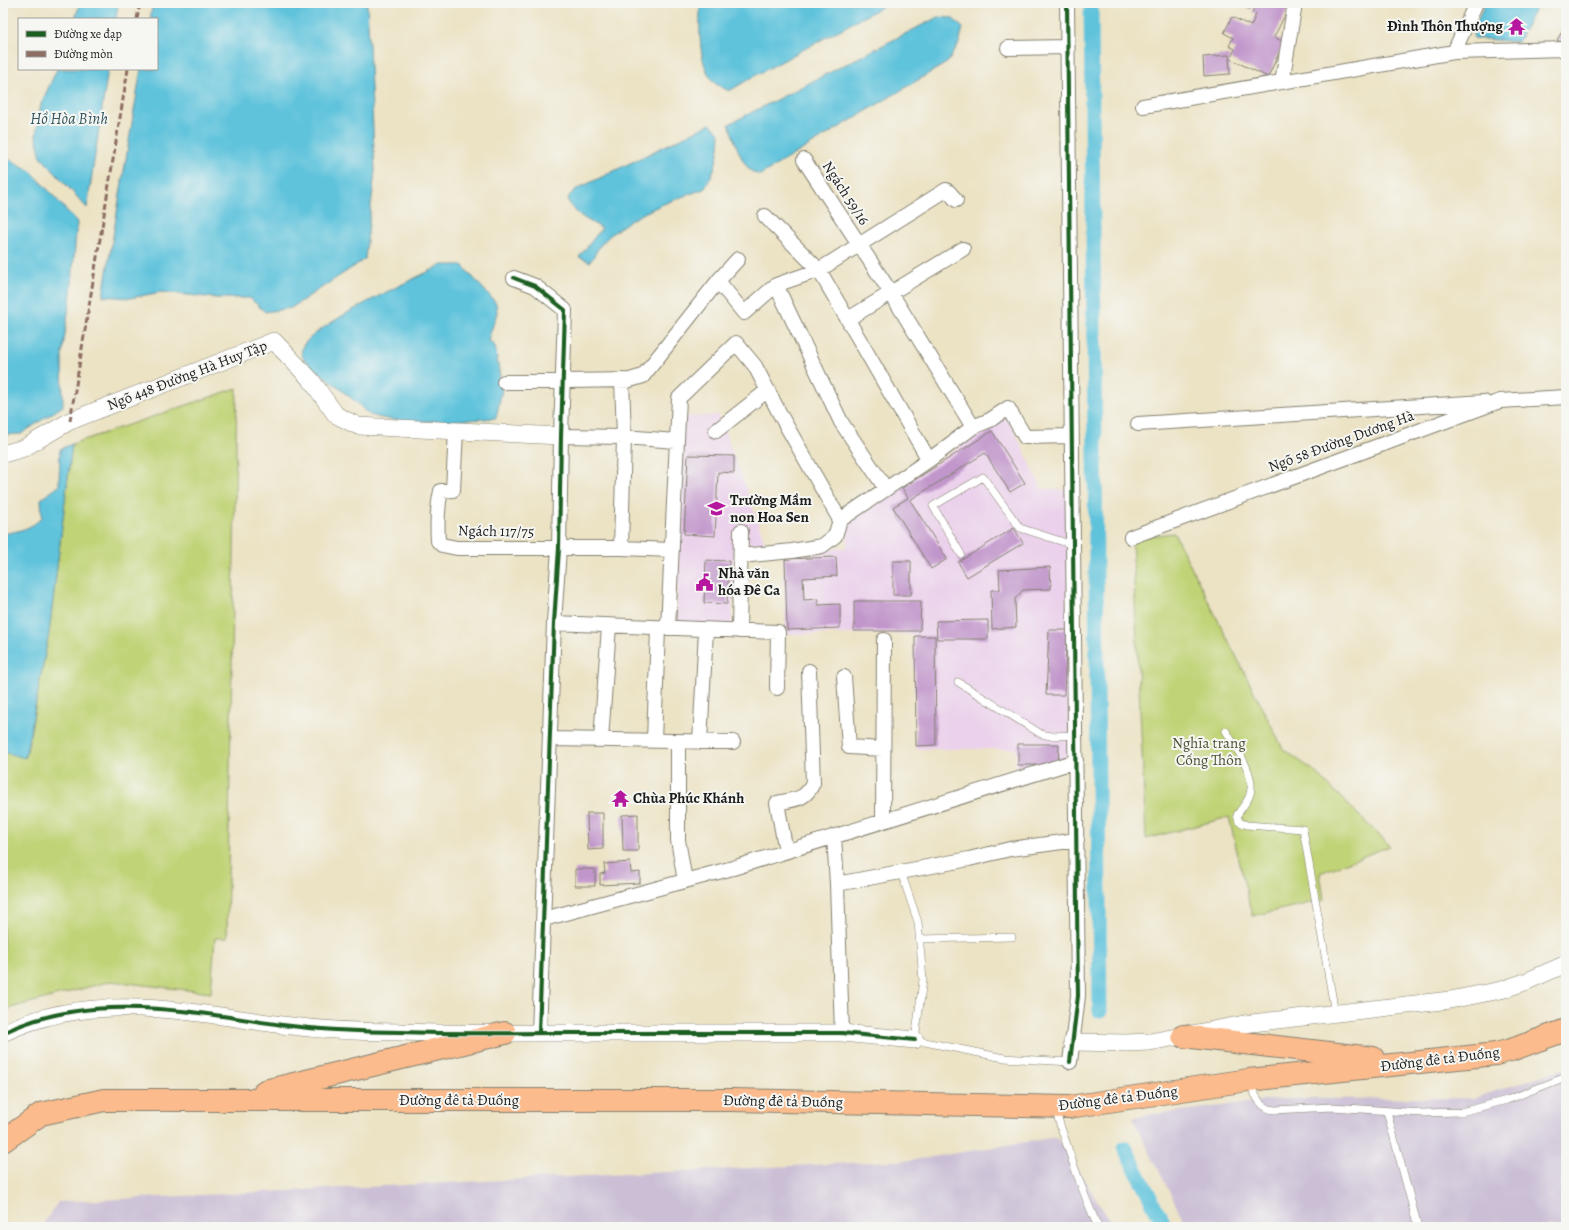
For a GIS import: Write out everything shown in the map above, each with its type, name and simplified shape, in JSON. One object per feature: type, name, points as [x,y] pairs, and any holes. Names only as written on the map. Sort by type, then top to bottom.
[{"type":"main road","name":"Đường đê tả Đuống","points":[[3,1141],[41,1114],[104,1100],[732,1100],[1069,1107],[1248,1080],[1496,1054],[1566,1030]]},
{"type":"main road","points":[[229,1099],[505,1033]]},
{"type":"main road","points":[[1183,1036],[1412,1063]]},
{"type":"main road","points":[[3,1131],[41,1114]]},
{"type":"street","points":[[1067,3],[1078,840],[1078,996],[1070,1062]]},
{"type":"street","points":[[1282,82],[1295,3]]},
{"type":"street","points":[[1454,52],[1476,3]]},
{"type":"street","points":[[1008,48],[1067,47]]},
{"type":"street","points":[[1143,106],[1454,52],[1566,49]]},
{"type":"street","name":"Ngách 59/16","points":[[804,160],[860,244],[973,427]]},
{"type":"street","points":[[718,281],[744,313],[776,285],[819,270],[946,190],[950,192],[956,200]]},
{"type":"street","points":[[765,216],[819,270],[929,460]]},
{"type":"street","points":[[848,319],[963,248]]},
{"type":"street","points":[[504,382],[630,380],[643,376],[718,281],[738,259]]},
{"type":"street","points":[[514,278],[535,286],[565,310],[559,548],[554,623],[539,1033]]},
{"type":"street","points":[[776,285],[841,422],[886,489]]},
{"type":"street","name":"Ngõ 448 Đường Hà Huy Tập","points":[[3,454],[24,448],[70,421],[274,341],[311,380],[336,415],[358,426],[561,436]]},
{"type":"street","points":[[654,741],[663,628],[672,550],[679,398],[736,344],[755,366],[840,520]]},
{"type":"street","points":[[621,548],[624,437],[622,380]]},
{"type":"street","points":[[716,431],[768,390]]},
{"type":"street","name":"Ngõ 58 Đường Dương Hà","points":[[1131,537],[1500,401],[1565,397]]},
{"type":"street","points":[[1138,424],[1500,401]]},
{"type":"street","points":[[741,556],[792,551],[822,546],[835,536],[840,520],[929,460],[973,427],[990,420],[1008,408],[1025,437],[1072,436]]},
{"type":"street","name":"Ngách 117/75","points":[[456,430],[453,490],[441,491],[438,504],[438,541],[442,545],[457,548],[559,548]]},
{"type":"street","points":[[561,436],[624,437],[676,441]]},
{"type":"street","points":[[739,631],[742,531]]},
{"type":"street","points":[[559,548],[672,550]]},
{"type":"street","points":[[554,623],[778,632],[778,688]]},
{"type":"street","points":[[601,740],[609,626]]},
{"type":"street","points":[[700,742],[706,630]]},
{"type":"street","points":[[883,820],[884,640]]},
{"type":"street","points":[[786,851],[777,803],[802,798],[809,791],[813,783],[809,671]]},
{"type":"street","points":[[844,677],[850,747],[883,749]]},
{"type":"street","points":[[550,739],[733,742]]},
{"type":"street","points":[[678,742],[678,840],[685,881]]},
{"type":"street","points":[[544,919],[685,881],[1076,761]]},
{"type":"street","points":[[834,836],[842,1033]]},
{"type":"street","points":[[837,884],[969,859],[1010,849],[1078,840]]},
{"type":"street","points":[[1072,1042],[1138,1043],[1166,1040],[1244,1024],[1450,1000],[1514,986],[1566,964]]},
{"type":"street","points":[[3,1033],[19,1025],[70,1012],[102,1008],[135,1008],[212,1014],[284,1025],[327,1029],[400,1032],[842,1033],[915,1040]]},
{"type":"lane","points":[[961,554],[933,506],[983,477],[1020,528],[1074,545]]},
{"type":"lane","points":[[958,682],[1041,734],[1051,736],[1076,735]]},
{"type":"lane","points":[[1226,730],[1249,772],[1252,785],[1249,797],[1237,815],[1239,822],[1247,826],[1303,829],[1335,1013]]},
{"type":"lane","points":[[901,872],[918,922],[923,980],[915,1040],[1004,1058],[1070,1062]]},
{"type":"lane","points":[[919,939],[1012,937]]},
{"type":"lane","points":[[1248,1080],[1262,1105],[1269,1110],[1332,1107],[1364,1108],[1388,1112],[1422,1113],[1461,1112],[1507,1100],[1566,1077]]},
{"type":"lane","points":[[1054,1106],[1070,1157],[1098,1227]]},
{"type":"lane","points":[[1388,1112],[1418,1227]]},
{"type":"shaded area","name":"Trường Mầm non Hoa Sen","points":[[718,415],[766,546],[735,540],[732,625],[676,624],[683,417]]},
{"type":"shaded area","points":[[1007,415],[1042,489],[1072,490],[1069,765],[1016,767],[1016,749],[916,749],[913,634],[786,634],[783,557],[847,547],[848,521]]},
{"type":"shaded area","points":[[1566,1068],[1566,1227],[1187,1227],[1132,1117],[1278,1099],[1474,1098]]},
{"type":"shaded area","points":[[1057,1137],[1114,1227],[41,1227],[58,1202],[913,1160]]},
{"type":"green space","points":[[237,388],[227,938],[215,938],[211,993],[111,981],[3,1010],[3,752],[26,757],[49,633],[72,444]]},
{"type":"green space","name":"Nghĩa trang Cống Thôn","points":[[1174,533],[1283,749],[1313,770],[1390,846],[1320,873],[1324,900],[1252,916],[1229,817],[1146,839],[1132,538]]},
{"type":"water","points":[[80,3],[118,3],[116,18],[75,18]]},
{"type":"water","points":[[153,3],[367,3],[375,171],[365,259],[291,308],[265,312],[250,298],[216,298],[161,292],[130,298],[103,296],[141,70],[158,70],[158,18],[150,18]]},
{"type":"water","points":[[700,3],[889,3],[729,91],[713,81],[704,64],[700,44]]},
{"type":"water","points":[[1485,3],[1538,3],[1518,42],[1474,38],[1472,32]]},
{"type":"water","points":[[938,17],[952,18],[963,28],[959,43],[948,62],[760,175],[754,173],[748,168],[740,154],[729,124]]},
{"type":"water","name":"Hồ Hòa Bình","points":[[57,70],[108,70],[87,208],[41,157],[36,136],[41,104]]},
{"type":"water","points":[[710,124],[720,133],[720,141],[714,169],[704,189],[652,209],[628,222],[604,241],[590,262],[579,257],[602,228],[583,217],[575,210],[568,201],[569,196],[575,190]]},
{"type":"water","name":"Hồ Hòa Bình","points":[[3,156],[31,171],[77,222],[71,293],[62,354],[63,406],[21,434],[3,435]]},
{"type":"water","points":[[442,265],[462,265],[496,303],[497,313],[488,340],[495,346],[502,390],[496,418],[409,421],[377,417],[367,413],[357,403],[312,367],[302,356],[302,348],[309,339],[324,327],[343,315]]},
{"type":"water","points":[[72,444],[49,633],[25,758],[3,752],[3,534],[29,527],[42,517],[41,499],[59,486],[60,449]]},
{"type":"building","points":[[1236,3],[1253,3],[1250,9]]},
{"type":"building","points":[[1257,3],[1291,3],[1274,37],[1284,42],[1268,77],[1230,59],[1235,49],[1229,46],[1233,38],[1224,33],[1232,17],[1251,26],[1256,14],[1252,12]]},
{"type":"building","points":[[1566,25],[1566,45],[1557,40]]},
{"type":"building","points":[[1229,55],[1230,74],[1204,76],[1203,57]]},
{"type":"building","points":[[992,431],[1025,483],[1010,492],[985,453],[910,500],[947,559],[931,569],[893,507],[908,498],[902,488]]},
{"type":"building","points":[[688,455],[734,456],[734,473],[718,472],[715,536],[684,534]]},
{"type":"building","points":[[1014,528],[1023,543],[967,577],[958,562]]},
{"type":"building","points":[[836,557],[837,576],[803,578],[804,600],[818,599],[818,605],[840,604],[840,628],[787,630],[785,559]]},
{"type":"building","points":[[706,560],[729,561],[727,604],[704,603]]},
{"type":"building","points":[[893,561],[911,561],[911,595],[893,595]]},
{"type":"building","points":[[1050,567],[1051,589],[1023,590],[1015,599],[1016,627],[992,629],[991,590],[1000,590],[999,570]]},
{"type":"building","points":[[854,601],[921,601],[920,631],[854,631]]},
{"type":"building","points":[[988,620],[988,639],[937,639],[936,621]]},
{"type":"building","points":[[1049,630],[1067,630],[1064,695],[1046,695]]},
{"type":"building","points":[[915,636],[935,636],[936,745],[916,746]]},
{"type":"building","points":[[1018,744],[1059,744],[1058,765],[1018,765]]},
{"type":"building","points":[[587,813],[603,813],[603,849],[588,850]]},
{"type":"building","points":[[638,814],[638,851],[623,851],[622,815]]},
{"type":"building","points":[[630,862],[631,873],[640,872],[640,883],[600,885],[600,874],[605,873],[604,864]]},
{"type":"building","points":[[575,869],[595,869],[595,886],[575,886]]},
{"type":"waterway","points":[[1091,3],[1100,1011]]},
{"type":"waterway","points":[[1125,1148],[1165,1227]]},
{"type":"marked path","points":[[137,18],[140,3]]},
{"type":"marked path","points":[[70,421],[128,70]]},
{"type":"cycle path","points":[[1067,3],[1078,996],[1070,1062]]},
{"type":"cycle path","points":[[514,278],[535,286],[565,310],[559,548],[554,623],[539,1033]]},
{"type":"cycle path","points":[[3,1033],[36,1020],[70,1012],[106,1008],[141,1008],[177,1010],[297,1027],[356,1031],[458,1033],[842,1033],[915,1040]]},
{"type":"place","name":"Đình Thôn Thượng","points":[[1516,26]]},
{"type":"place","name":"Trường Mầm non Hoa Sen","points":[[717,509]]},
{"type":"place","name":"Nhà văn hóa Đê Ca","points":[[705,582]]},
{"type":"place","name":"Chùa Phúc Khánh","points":[[620,798]]}]
